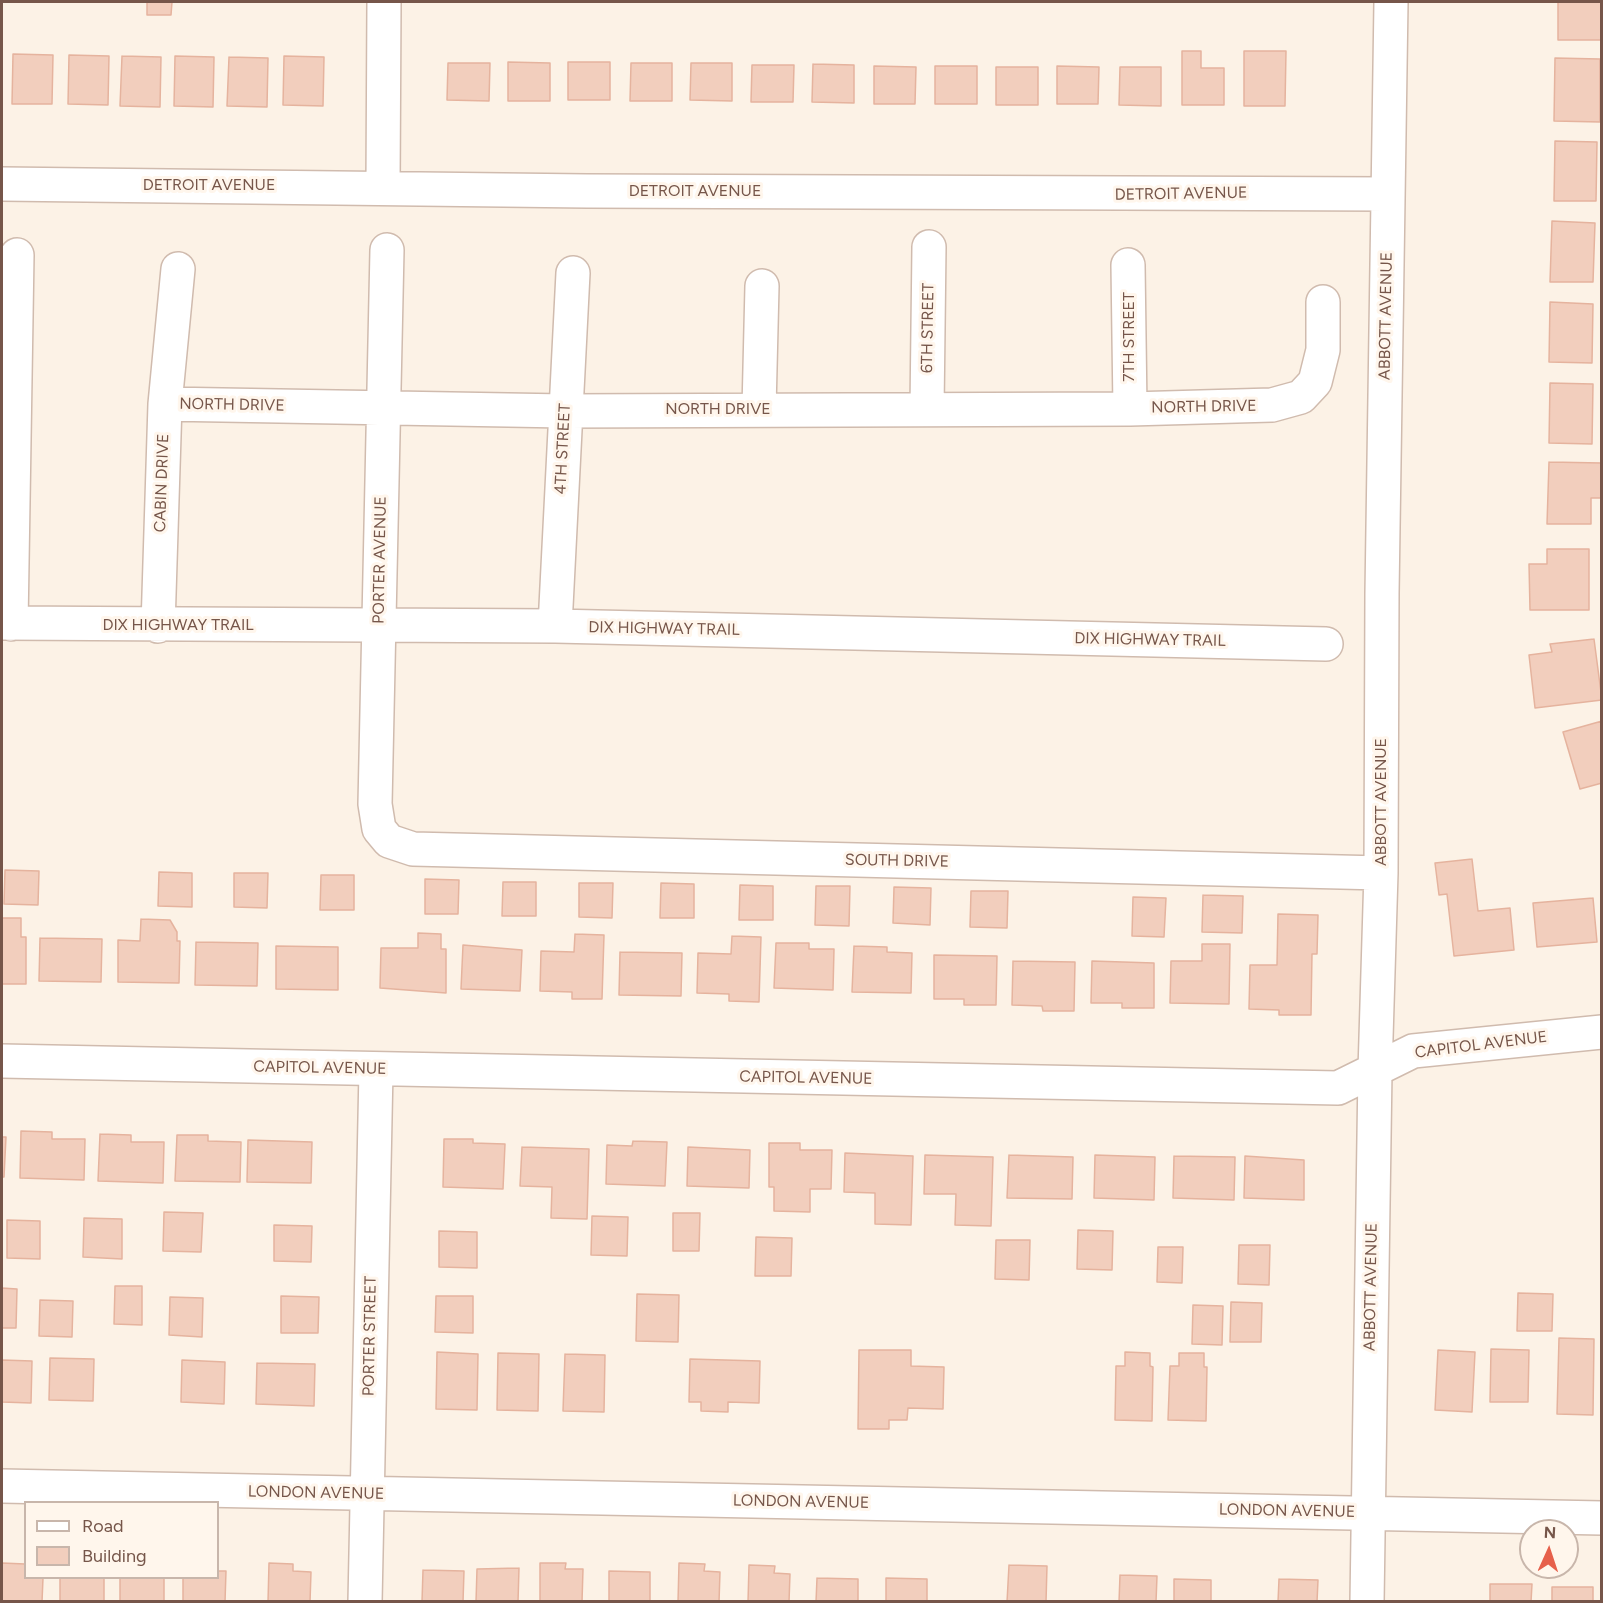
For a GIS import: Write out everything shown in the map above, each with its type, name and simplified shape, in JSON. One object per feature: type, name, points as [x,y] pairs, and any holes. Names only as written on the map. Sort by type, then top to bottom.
[{"type":"street","points":[[383,186],[384,2]]},
{"type":"street","name":"ABBOTT AVENUE","points":[[1367,1602],[1375,1071],[1381,873],[1382,593],[1391,2]]},
{"type":"street","name":"DETROIT AVENUE","points":[[2,184],[383,186],[587,191],[1388,194]]},
{"type":"street","name":"6TH STREET","points":[[927,410],[929,247]]},
{"type":"street","name":"PORTER AVENUE","points":[[387,250],[375,804],[379,829],[389,841],[413,849]]},
{"type":"street","points":[[6,624],[17,255]]},
{"type":"street","name":"7TH STREET","points":[[1128,265],[1130,409]]},
{"type":"street","name":"CABIN DRIVE","points":[[158,626],[165,404],[178,269]]},
{"type":"street","name":"4TH STREET","points":[[555,626],[573,273]]},
{"type":"street","points":[[759,408],[762,286]]},
{"type":"street","name":"NORTH DRIVE","points":[[165,404],[383,406],[565,411],[759,408],[1130,409],[1272,405],[1301,397],[1315,382],[1323,350],[1323,302]]},
{"type":"street","name":"DIX HIGHWAY TRAIL","points":[[6,624],[555,626],[1326,644]]},
{"type":"street","name":"SOUTH DRIVE","points":[[413,849],[1381,873]]},
{"type":"street","name":"CAPITOL AVENUE","points":[[2,1061],[1338,1089],[1413,1051],[1602,1032]]},
{"type":"street","name":"PORTER STREET","points":[[365,1602],[376,1070]]},
{"type":"street","name":"LONDON AVENUE","points":[[2,1486],[1602,1518]]},
{"type":"building","points":[[147,2],[172,2],[171,15],[147,15]]},
{"type":"building","points":[[1558,2],[1602,2],[1602,40],[1558,40]]},
{"type":"building","points":[[1182,51],[1201,51],[1201,68],[1224,68],[1224,105],[1182,105]]},
{"type":"building","points":[[1244,51],[1286,51],[1285,106],[1244,106]]},
{"type":"building","points":[[13,54],[53,55],[52,104],[12,104]]},
{"type":"building","points":[[69,55],[109,56],[108,105],[68,104]]},
{"type":"building","points":[[122,56],[161,57],[160,107],[120,106]]},
{"type":"building","points":[[175,56],[214,57],[213,107],[174,106]]},
{"type":"building","points":[[284,56],[324,57],[323,106],[283,105]]},
{"type":"building","points":[[229,57],[268,58],[267,107],[227,106]]},
{"type":"building","points":[[1555,58],[1600,59],[1600,122],[1554,121]]},
{"type":"building","points":[[508,62],[550,63],[550,101],[508,101]]},
{"type":"building","points":[[568,62],[610,62],[610,100],[568,100]]},
{"type":"building","points":[[448,63],[490,63],[489,101],[447,100]]},
{"type":"building","points":[[631,63],[672,63],[672,101],[630,101]]},
{"type":"building","points":[[691,63],[732,63],[732,101],[690,100]]},
{"type":"building","points":[[813,64],[854,65],[854,103],[812,102]]},
{"type":"building","points":[[752,65],[794,65],[793,102],[751,102]]},
{"type":"building","points":[[874,66],[916,67],[915,104],[874,104]]},
{"type":"building","points":[[935,66],[977,66],[977,104],[935,104]]},
{"type":"building","points":[[1057,66],[1099,67],[1098,104],[1057,104]]},
{"type":"building","points":[[996,67],[1038,67],[1038,105],[996,105]]},
{"type":"building","points":[[1120,67],[1161,67],[1161,106],[1119,105]]},
{"type":"building","points":[[1555,141],[1597,142],[1596,201],[1554,201]]},
{"type":"building","points":[[1552,221],[1595,223],[1593,282],[1550,282]]},
{"type":"building","points":[[1550,302],[1593,304],[1592,363],[1549,362]]},
{"type":"building","points":[[1550,383],[1593,384],[1592,444],[1549,443]]},
{"type":"building","points":[[1549,462],[1602,463],[1601,498],[1591,498],[1591,524],[1547,524]]},
{"type":"building","points":[[1547,549],[1589,549],[1589,610],[1530,610],[1529,564],[1547,564]]},
{"type":"building","points":[[1594,639],[1602,700],[1535,708],[1529,655],[1552,652],[1550,644]]},
{"type":"building","points":[[1602,721],[1602,783],[1580,789],[1563,732]]},
{"type":"building","points":[[1472,859],[1478,911],[1510,908],[1514,950],[1454,956],[1447,894],[1439,895],[1435,863]]},
{"type":"building","points":[[5,870],[39,871],[38,905],[4,904]]},
{"type":"building","points":[[159,872],[192,873],[192,907],[158,906]]},
{"type":"building","points":[[234,873],[268,873],[267,908],[234,907]]},
{"type":"building","points":[[321,875],[354,875],[354,910],[320,910]]},
{"type":"building","points":[[425,879],[459,880],[458,914],[425,914]]},
{"type":"building","points":[[503,882],[536,882],[536,916],[502,916]]},
{"type":"building","points":[[579,883],[613,883],[612,918],[579,917]]},
{"type":"building","points":[[661,883],[694,884],[694,918],[660,918]]},
{"type":"building","points":[[740,885],[773,886],[773,920],[739,920]]},
{"type":"building","points":[[816,886],[850,886],[849,926],[815,925]]},
{"type":"building","points":[[894,887],[931,888],[930,925],[893,923]]},
{"type":"building","points":[[971,891],[1008,891],[1007,928],[970,927]]},
{"type":"building","points":[[1203,895],[1243,896],[1242,933],[1202,932]]},
{"type":"building","points":[[1133,897],[1166,898],[1164,937],[1132,936]]},
{"type":"building","points":[[1593,898],[1597,942],[1537,947],[1533,903]]},
{"type":"building","points":[[1278,914],[1318,915],[1317,954],[1312,954],[1311,1015],[1279,1015],[1279,1010],[1249,1009],[1250,965],[1277,965]]},
{"type":"building","points":[[2,918],[21,918],[21,937],[26,937],[26,984],[2,984]]},
{"type":"building","points":[[141,919],[170,920],[177,932],[177,941],[180,941],[179,983],[118,982],[118,940],[140,941]]},
{"type":"building","points":[[418,933],[441,934],[441,949],[446,949],[446,993],[380,988],[381,948],[418,948]]},
{"type":"building","points":[[575,934],[604,935],[602,999],[572,999],[572,992],[540,991],[541,951],[574,952]]},
{"type":"building","points":[[732,936],[761,937],[759,1002],[729,1001],[729,994],[697,993],[698,953],[731,954]]},
{"type":"building","points":[[40,938],[102,939],[101,982],[39,981]]},
{"type":"building","points":[[196,942],[258,943],[257,986],[195,985]]},
{"type":"building","points":[[776,943],[809,943],[809,949],[834,949],[833,990],[774,988]]},
{"type":"building","points":[[1202,944],[1230,944],[1229,1004],[1170,1003],[1171,961],[1202,961]]},
{"type":"building","points":[[463,945],[522,950],[520,991],[461,989]]},
{"type":"building","points":[[276,946],[338,947],[338,990],[276,989]]},
{"type":"building","points":[[854,946],[887,947],[887,952],[912,953],[911,993],[852,992]]},
{"type":"building","points":[[620,952],[682,953],[681,996],[619,995]]},
{"type":"building","points":[[934,955],[997,956],[996,1005],[964,1005],[964,999],[934,999]]},
{"type":"building","points":[[1013,961],[1075,962],[1074,1011],[1043,1011],[1042,1006],[1012,1005]]},
{"type":"building","points":[[1092,961],[1154,963],[1154,1008],[1122,1008],[1122,1003],[1091,1003]]},
{"type":"building","points":[[21,1131],[52,1132],[52,1139],[85,1139],[84,1180],[20,1178]]},
{"type":"building","points":[[100,1134],[131,1135],[131,1142],[164,1142],[163,1183],[98,1181]]},
{"type":"building","points":[[177,1135],[208,1135],[208,1141],[241,1142],[240,1182],[175,1181]]},
{"type":"building","points":[[2,1137],[6,1137],[4,1177],[2,1177]]},
{"type":"building","points":[[444,1139],[473,1139],[473,1143],[505,1144],[503,1189],[443,1187]]},
{"type":"building","points":[[248,1140],[312,1142],[311,1183],[247,1182]]},
{"type":"building","points":[[633,1141],[667,1142],[665,1186],[606,1184],[607,1145],[632,1146]]},
{"type":"building","points":[[769,1143],[800,1143],[800,1150],[832,1150],[831,1189],[810,1189],[810,1212],[774,1211],[774,1187],[769,1187]]},
{"type":"building","points":[[522,1147],[589,1149],[587,1219],[551,1218],[552,1187],[520,1186]]},
{"type":"building","points":[[688,1147],[750,1150],[749,1188],[687,1186]]},
{"type":"building","points":[[845,1153],[913,1156],[911,1225],[875,1224],[875,1193],[844,1192]]},
{"type":"building","points":[[925,1155],[993,1157],[991,1226],[955,1225],[956,1194],[924,1194]]},
{"type":"building","points":[[1009,1155],[1073,1157],[1072,1199],[1007,1198]]},
{"type":"building","points":[[1095,1155],[1155,1157],[1154,1200],[1094,1198]]},
{"type":"building","points":[[1174,1156],[1235,1157],[1234,1200],[1173,1198]]},
{"type":"building","points":[[1245,1156],[1304,1160],[1304,1200],[1244,1198]]},
{"type":"building","points":[[164,1212],[203,1213],[201,1252],[163,1251]]},
{"type":"building","points":[[673,1213],[700,1213],[699,1251],[673,1251]]},
{"type":"building","points":[[592,1216],[628,1217],[627,1256],[591,1255]]},
{"type":"building","points":[[84,1218],[122,1219],[122,1259],[83,1257]]},
{"type":"building","points":[[7,1220],[40,1221],[40,1259],[7,1258]]},
{"type":"building","points":[[274,1225],[312,1226],[311,1262],[274,1261]]},
{"type":"building","points":[[1078,1230],[1113,1231],[1112,1270],[1077,1269]]},
{"type":"building","points":[[439,1231],[477,1232],[477,1268],[439,1267]]},
{"type":"building","points":[[756,1237],[792,1238],[791,1276],[755,1276]]},
{"type":"building","points":[[996,1240],[1030,1240],[1029,1280],[995,1279]]},
{"type":"building","points":[[1239,1245],[1270,1245],[1269,1285],[1238,1284]]},
{"type":"building","points":[[1158,1247],[1183,1247],[1182,1283],[1157,1282]]},
{"type":"building","points":[[115,1286],[142,1286],[142,1325],[114,1324]]},
{"type":"building","points":[[2,1288],[17,1289],[16,1328],[2,1328]]},
{"type":"building","points":[[1518,1293],[1553,1294],[1552,1331],[1517,1331]]},
{"type":"building","points":[[637,1294],[679,1295],[678,1342],[636,1341]]},
{"type":"building","points":[[281,1296],[319,1297],[318,1333],[281,1333]]},
{"type":"building","points":[[436,1296],[473,1296],[473,1333],[435,1332]]},
{"type":"building","points":[[170,1297],[203,1298],[202,1337],[169,1335]]},
{"type":"building","points":[[40,1300],[73,1301],[72,1337],[39,1336]]},
{"type":"building","points":[[1231,1302],[1262,1303],[1261,1342],[1230,1342]]},
{"type":"building","points":[[1193,1305],[1223,1306],[1222,1345],[1192,1344]]},
{"type":"building","points":[[1559,1338],[1594,1339],[1593,1415],[1557,1414]]},
{"type":"building","points":[[1491,1349],[1529,1350],[1528,1402],[1490,1402]]},
{"type":"building","points":[[859,1350],[911,1350],[911,1366],[944,1367],[943,1409],[908,1408],[907,1420],[889,1420],[889,1429],[858,1429]]},
{"type":"building","points":[[1438,1350],[1475,1352],[1472,1412],[1435,1410]]},
{"type":"building","points":[[437,1352],[478,1354],[477,1410],[436,1409]]},
{"type":"building","points":[[1125,1352],[1150,1353],[1150,1366],[1153,1367],[1152,1421],[1115,1420],[1116,1366],[1125,1366]]},
{"type":"building","points":[[498,1353],[539,1354],[538,1411],[497,1410]]},
{"type":"building","points":[[1179,1353],[1204,1353],[1204,1367],[1207,1367],[1206,1421],[1168,1420],[1170,1366],[1179,1366]]},
{"type":"building","points":[[565,1354],[605,1355],[604,1412],[563,1411]]},
{"type":"building","points":[[50,1358],[94,1359],[93,1401],[49,1400]]},
{"type":"building","points":[[690,1359],[760,1361],[759,1403],[728,1402],[728,1412],[701,1411],[701,1402],[689,1402]]},
{"type":"building","points":[[2,1360],[32,1361],[31,1403],[2,1402]]},
{"type":"building","points":[[182,1360],[225,1362],[224,1404],[181,1402]]},
{"type":"building","points":[[257,1363],[315,1364],[314,1406],[256,1404]]},
{"type":"building","points":[[2,1563],[24,1564],[24,1579],[43,1579],[42,1602],[2,1602]]},
{"type":"building","points":[[269,1563],[293,1564],[293,1571],[311,1572],[310,1602],[268,1602]]},
{"type":"building","points":[[540,1563],[566,1563],[565,1569],[583,1569],[582,1602],[540,1602]]},
{"type":"building","points":[[679,1563],[705,1564],[704,1571],[720,1572],[719,1602],[678,1602]]},
{"type":"building","points":[[749,1565],[775,1566],[774,1573],[790,1574],[789,1602],[748,1602]]},
{"type":"building","points":[[1009,1565],[1047,1566],[1046,1602],[1007,1602]]},
{"type":"building","points":[[519,1568],[518,1602],[476,1602],[477,1569]]},
{"type":"building","points":[[423,1570],[464,1571],[463,1602],[422,1602]]},
{"type":"building","points":[[219,1571],[226,1571],[225,1602],[183,1602],[183,1579],[219,1579]]},
{"type":"building","points":[[609,1571],[650,1572],[650,1602],[609,1602]]},
{"type":"building","points":[[1120,1575],[1157,1576],[1156,1602],[1119,1602]]},
{"type":"building","points":[[817,1578],[858,1579],[858,1602],[816,1602]]},
{"type":"building","points":[[886,1578],[927,1579],[927,1602],[886,1602]]},
{"type":"building","points":[[60,1579],[104,1579],[104,1602],[60,1602]]},
{"type":"building","points":[[120,1579],[164,1579],[164,1602],[120,1602]]},
{"type":"building","points":[[1174,1579],[1211,1580],[1211,1602],[1174,1602]]},
{"type":"building","points":[[1279,1579],[1318,1580],[1317,1602],[1278,1602]]},
{"type":"building","points":[[1490,1584],[1532,1584],[1531,1602],[1490,1602]]},
{"type":"building","points":[[1552,1587],[1593,1587],[1593,1602],[1552,1602]]}]
